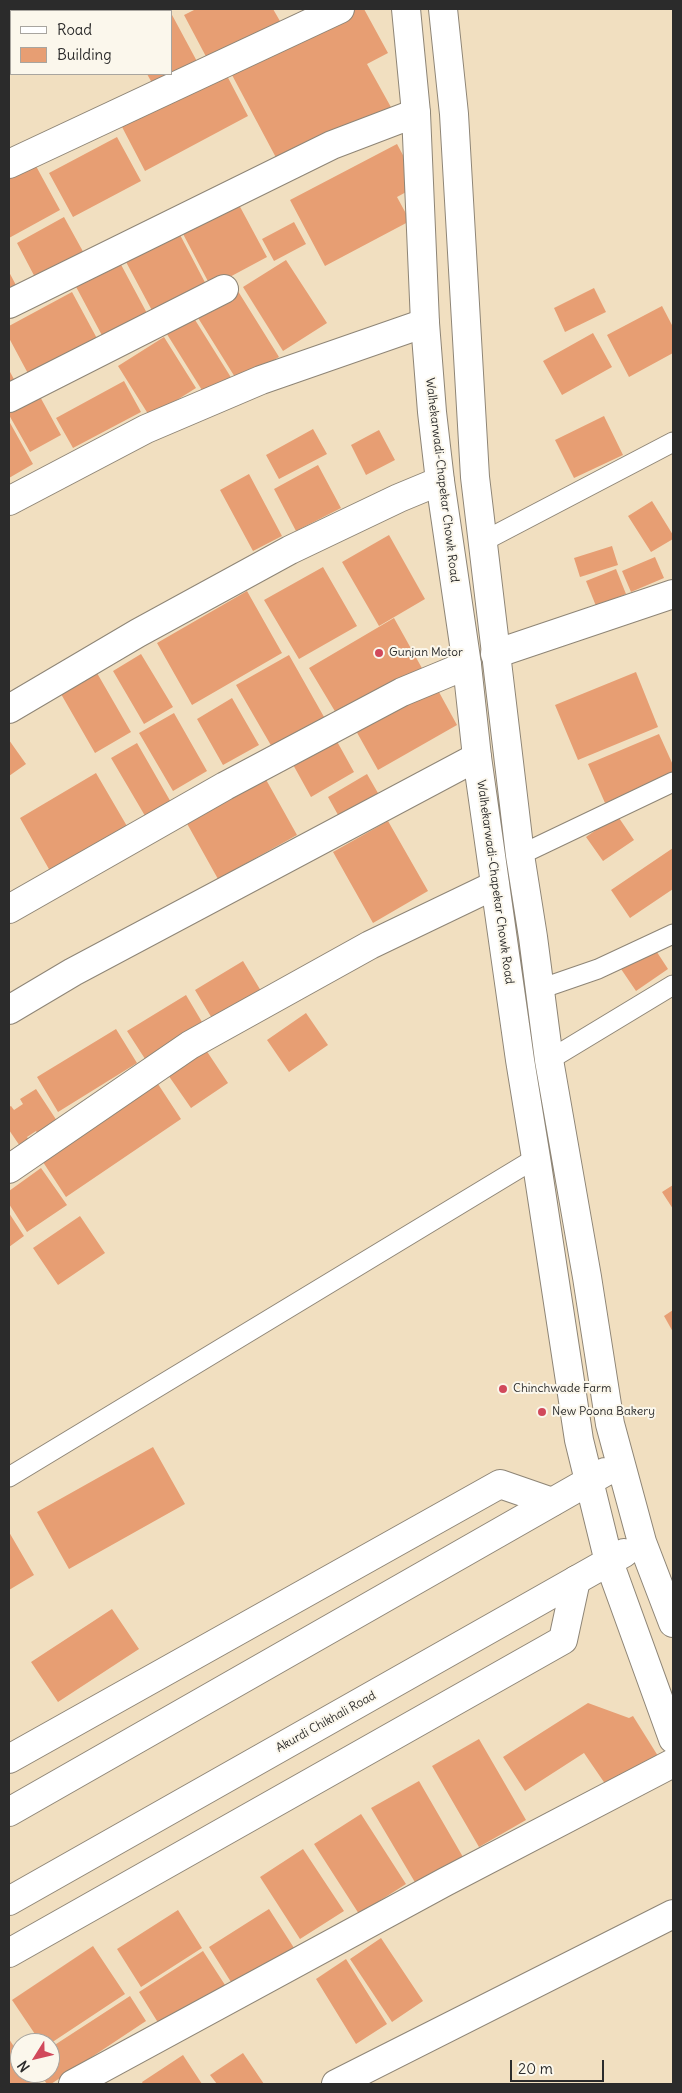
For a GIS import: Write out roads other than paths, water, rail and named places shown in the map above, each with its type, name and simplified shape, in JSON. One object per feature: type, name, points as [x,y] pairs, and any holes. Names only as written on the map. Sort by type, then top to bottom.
[{"type":"street","points":[[9,164],[340,9]]},
{"type":"street","name":"Walhekarwadi-Chapekar Chowk Road","points":[[406,9],[416,113],[424,323],[440,480],[520,1060],[579,1440],[609,1562],[673,1739]]},
{"type":"street","points":[[443,9],[454,114],[471,414],[482,542],[520,855],[549,1060],[588,1277],[610,1424],[642,1542],[673,1623]]},
{"type":"street","points":[[9,304],[332,146],[416,113]]},
{"type":"street","points":[[9,398],[224,289]]},
{"type":"street","points":[[9,501],[146,429],[261,380],[424,323]]},
{"type":"street","points":[[9,709],[138,633],[290,550],[440,480]]},
{"type":"street","points":[[495,654],[673,594]]},
{"type":"street","points":[[9,909],[225,786],[402,692],[467,665]]},
{"type":"street","points":[[9,1010],[73,972],[477,757]]},
{"type":"street","points":[[9,1169],[190,1045],[370,945],[495,885]]},
{"type":"street","points":[[9,1812],[621,1464]]},
{"type":"street","points":[[9,1759],[500,1484],[552,1502]]},
{"type":"street","name":"Akurdi Chikhali Road","points":[[9,1901],[642,1542]]},
{"type":"street","points":[[9,1953],[563,1640],[576,1580]]},
{"type":"street","points":[[73,2084],[445,1882],[673,1763]]},
{"type":"street","points":[[336,2084],[673,1914]]},
{"type":"lane","points":[[482,542],[673,442]]},
{"type":"lane","points":[[520,855],[673,782]]},
{"type":"lane","points":[[540,989],[598,969],[673,934]]},
{"type":"lane","points":[[549,1060],[673,985]]},
{"type":"lane","points":[[9,1477],[536,1158]]},
{"type":"place","name":"Gunjan Motor","points":[[379,653]]},
{"type":"place","name":"Chinchwade Farm","points":[[503,1389]]},
{"type":"place","name":"New Poona Bakery","points":[[542,1412]]}]
